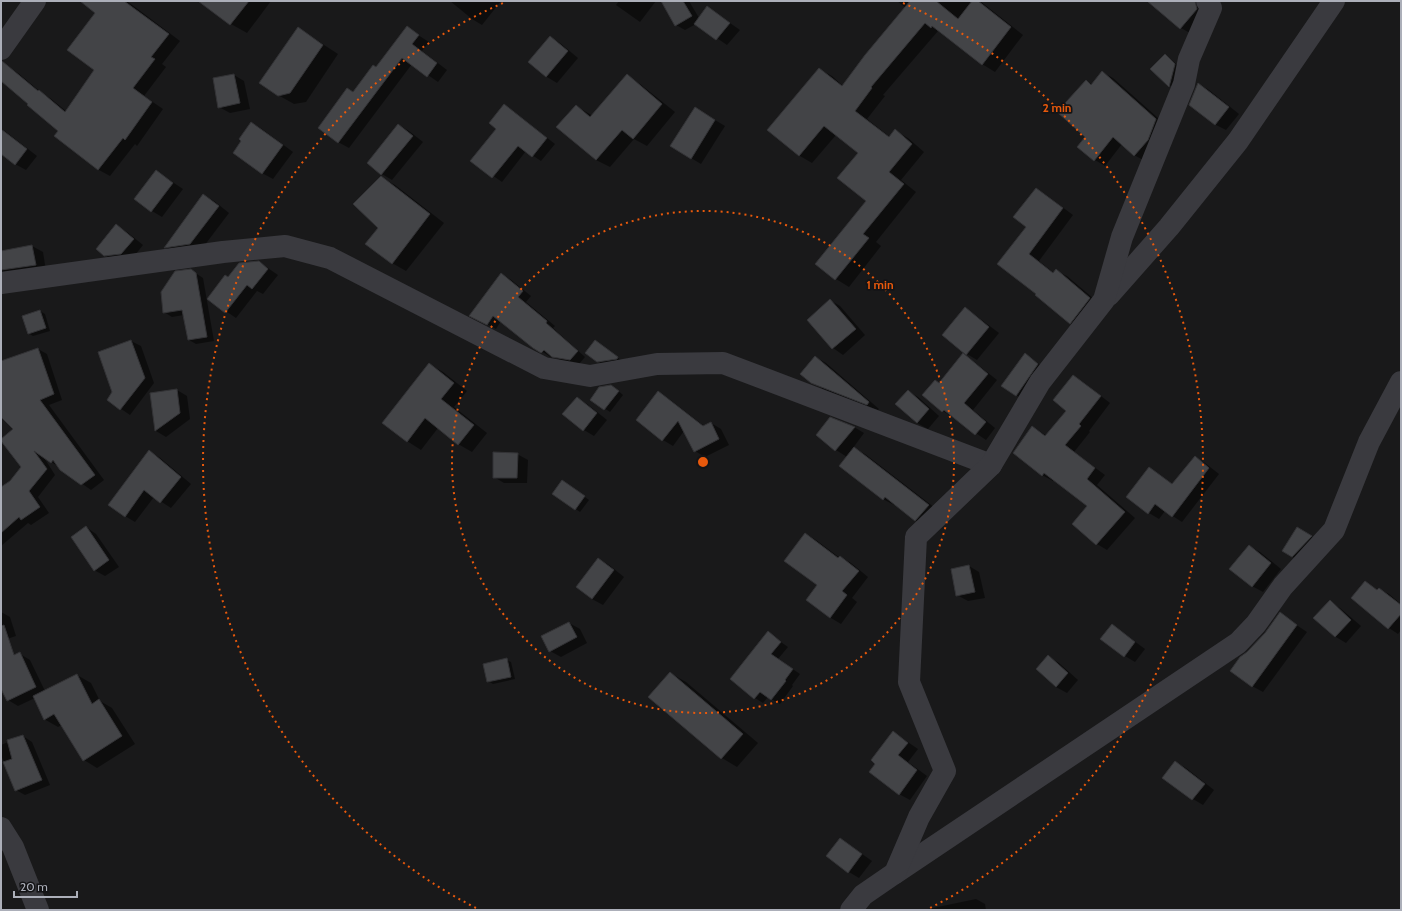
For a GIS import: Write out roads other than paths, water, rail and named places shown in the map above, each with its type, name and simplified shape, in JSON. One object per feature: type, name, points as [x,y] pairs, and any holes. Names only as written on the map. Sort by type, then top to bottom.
[{"type":"street","points":[[1,49],[35,1]]},
{"type":"street","points":[[1104,300],[1122,237],[1184,84],[1189,59],[1211,8],[1207,1]]},
{"type":"street","points":[[895,873],[919,818],[945,771],[909,682],[916,537],[991,465],[1040,382],[1104,300],[1169,227],[1238,141],[1334,1]]},
{"type":"street","points":[[1,283],[223,252],[285,246],[330,258],[544,368],[590,376],[657,364],[722,363],[991,465]]},
{"type":"street","points":[[851,910],[862,895],[1238,643],[1256,624],[1283,586],[1334,530],[1369,442],[1401,382]]},
{"type":"street","points":[[1,828],[13,847],[38,910]]}]
